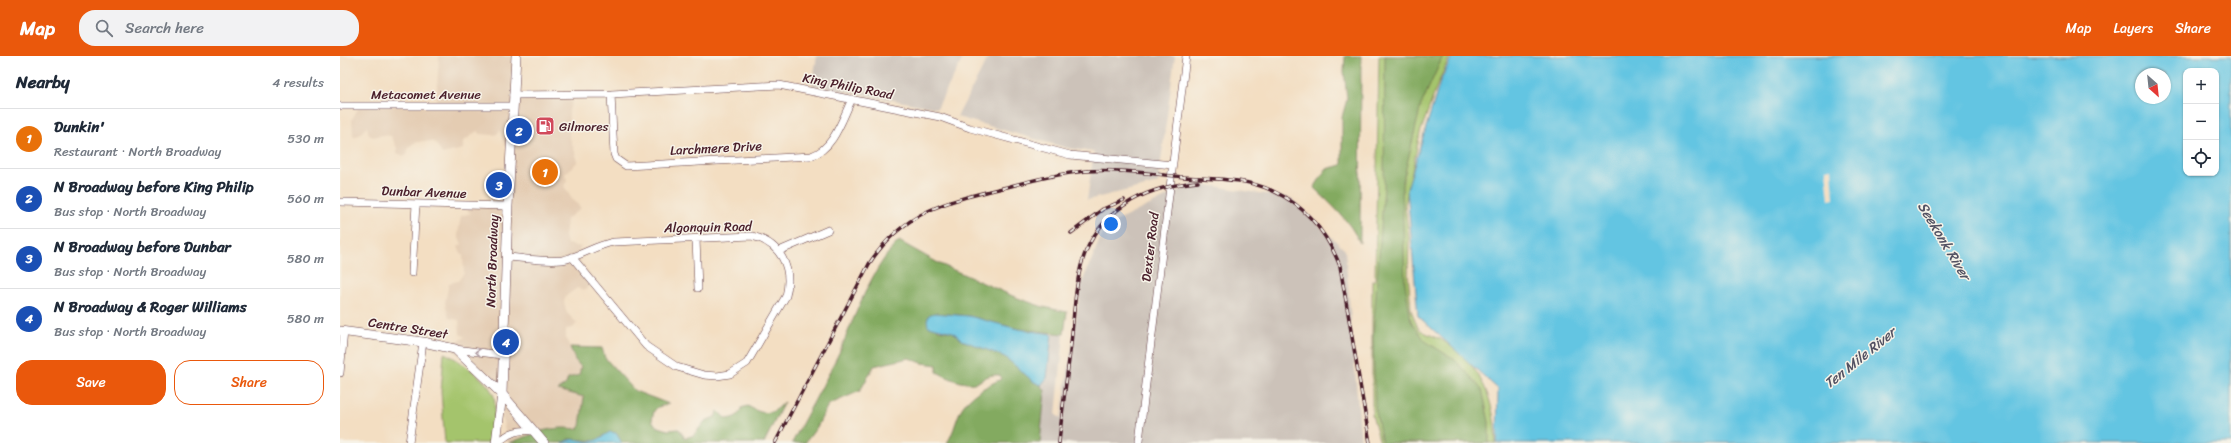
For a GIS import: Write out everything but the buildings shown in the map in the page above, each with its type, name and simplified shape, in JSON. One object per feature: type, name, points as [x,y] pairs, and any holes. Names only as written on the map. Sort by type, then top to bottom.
[{"type":"main road","name":"North Broadway","points":[[497,443],[502,394],[502,355],[508,206],[516,56]]},
{"type":"main road","name":"Centre Street","points":[[342,331],[423,342],[456,349],[502,394],[544,443]]},
{"type":"street","name":"Dexter Road","points":[[1139,441],[1186,56]]},
{"type":"street","name":"King Philip Road","points":[[513,95],[612,94],[775,85],[940,117],[974,129],[1070,155],[1173,165]]},
{"type":"street","name":"Larchmere Drive","points":[[612,94],[614,154],[616,159],[626,166],[811,156],[818,154],[830,143],[852,99]]},
{"type":"street","name":"Metacomet Avenue","points":[[340,106],[513,106]]},
{"type":"street","name":"Dunbar Avenue","points":[[340,202],[508,206]]},
{"type":"street","points":[[412,273],[416,204]]},
{"type":"street","points":[[572,257],[646,346],[677,367],[704,376],[717,376],[730,374],[747,363],[786,296],[788,276],[779,251],[828,230]]},
{"type":"street","name":"Algonquin Road","points":[[506,257],[560,260],[572,257],[596,246],[614,242],[752,236],[760,238],[779,251]]},
{"type":"street","points":[[696,239],[698,288]]},
{"type":"street","points":[[340,373],[342,331]]},
{"type":"street","points":[[410,443],[423,342]]},
{"type":"street","points":[[456,349],[502,355]]},
{"type":"street","points":[[497,443],[512,432],[523,430],[534,431]]},
{"type":"shaded area","points":[[439,56],[513,56],[512,95],[564,94],[572,102],[569,110],[569,135],[578,161],[565,174],[567,180],[564,186],[571,198],[581,208],[567,219],[565,236],[567,244],[581,247],[576,256],[591,277],[586,290],[577,288],[566,296],[564,302],[567,313],[577,323],[573,328],[566,329],[566,338],[575,360],[581,367],[579,375],[559,389],[585,397],[580,426],[577,429],[555,427],[538,435],[536,433],[507,443],[499,398],[500,393],[446,344],[447,340],[458,341],[465,337],[460,334],[459,320],[449,318],[445,303],[449,283],[458,281],[464,273],[463,256],[458,247],[462,244],[458,236],[459,227],[461,216],[471,213],[464,208],[507,202],[510,144],[505,146],[500,130],[497,134],[493,135],[480,134],[477,131],[463,142],[463,149],[442,154],[435,142],[423,141],[414,143],[408,148],[407,155],[404,156],[397,153],[397,148],[391,136],[382,135],[374,137],[369,135],[367,127],[359,135],[353,137],[352,119],[359,107],[436,104]]},
{"type":"shaded area","points":[[817,56],[964,56],[937,108],[812,85]]},
{"type":"shaded area","points":[[989,56],[1175,56],[1158,183],[1087,200],[1094,152],[1067,148],[957,117]]},
{"type":"shaded area","points":[[1194,183],[1291,198],[1345,250],[1361,443],[1040,443],[1045,391],[1041,385],[1047,378],[1052,334],[1064,334],[1056,415],[1061,418],[1081,285],[1105,227]]},
{"type":"green space","points":[[1345,56],[1361,56],[1360,243],[1351,227],[1334,207],[1314,188],[1326,169],[1342,165],[1342,117],[1347,99],[1344,71]]},
{"type":"green space","points":[[1379,56],[1450,56],[1437,86],[1420,133],[1405,205],[1409,239],[1408,275],[1411,310],[1418,328],[1442,340],[1458,352],[1477,373],[1484,386],[1493,413],[1496,443],[1380,443],[1372,414],[1372,281],[1375,280]]},
{"type":"green space","points":[[1385,56],[1443,56],[1421,105],[1402,185],[1405,283],[1411,321],[1425,341],[1455,360],[1482,389],[1489,422],[1489,443],[1382,443],[1375,406],[1373,335],[1384,186]]},
{"type":"green space","points":[[899,241],[940,264],[1015,297],[1043,307],[1067,312],[1064,334],[1018,329],[969,316],[934,313],[938,330],[953,332],[962,340],[1005,357],[1034,382],[1041,385],[1045,391],[1040,443],[947,443],[959,414],[966,402],[989,385],[1001,379],[1000,375],[988,376],[974,383],[965,383],[937,372],[937,365],[922,363],[909,358],[874,366],[860,391],[828,405],[817,427],[805,443],[792,443],[833,366],[874,274]]},
{"type":"green space","points":[[570,347],[602,348],[605,358],[635,391],[669,404],[658,407],[654,411],[652,420],[656,426],[668,430],[679,429],[685,438],[694,435],[705,421],[715,417],[718,411],[726,419],[736,416],[741,408],[748,406],[758,411],[767,413],[776,410],[784,402],[764,443],[622,443],[616,433],[603,436],[596,441],[569,439],[562,443],[509,443],[536,433],[538,434],[541,431],[559,428],[577,429],[580,426],[584,397],[558,390],[566,384],[568,378],[579,375],[581,367],[575,360]]},
{"type":"green space","points":[[444,353],[473,371],[492,391],[495,408],[490,443],[445,443],[441,392]]},
{"type":"water","points":[[1452,56],[2231,56],[2231,443],[1497,443],[1498,389],[1418,316],[1407,189],[1440,82]]},
{"type":"water","points":[[934,313],[969,316],[1018,329],[1052,334],[1047,378],[1041,385],[1034,382],[1005,357],[962,340],[953,332],[928,326],[927,320],[929,315]]},
{"type":"water","points":[[610,432],[616,433],[622,443],[562,443],[575,439],[593,441]]},
{"type":"pier","points":[[1832,168],[1834,199],[1829,200],[1826,169]]},
{"type":"railway","points":[[775,443],[869,264],[897,231],[929,210],[965,197],[1037,179],[1087,171],[1123,171],[1241,181],[1273,191],[1296,204],[1322,232],[1329,242],[1340,266],[1370,443]]},
{"type":"railway","points":[[1059,443],[1077,284],[1079,272],[1086,251],[1105,221],[1132,201],[1147,193],[1163,188],[1198,182]]},
{"type":"railway","points":[[1071,233],[1103,209],[1124,200]]},
{"type":"place","name":"Gilmores","points":[[545,126]]},
{"type":"place","name":"N Broadway before King Philip","points":[[519,131]]},
{"type":"place","name":"Dunkin'","points":[[545,172]]},
{"type":"place","name":"N Broadway before Dunbar","points":[[499,185]]},
{"type":"place","name":"N Broadway & Roger Williams","points":[[506,342]]},
{"type":"water label","name":"Seekonk River","points":[[1944,241]]},
{"type":"water label","name":"Ten Mile River","points":[[1860,358]]}]
